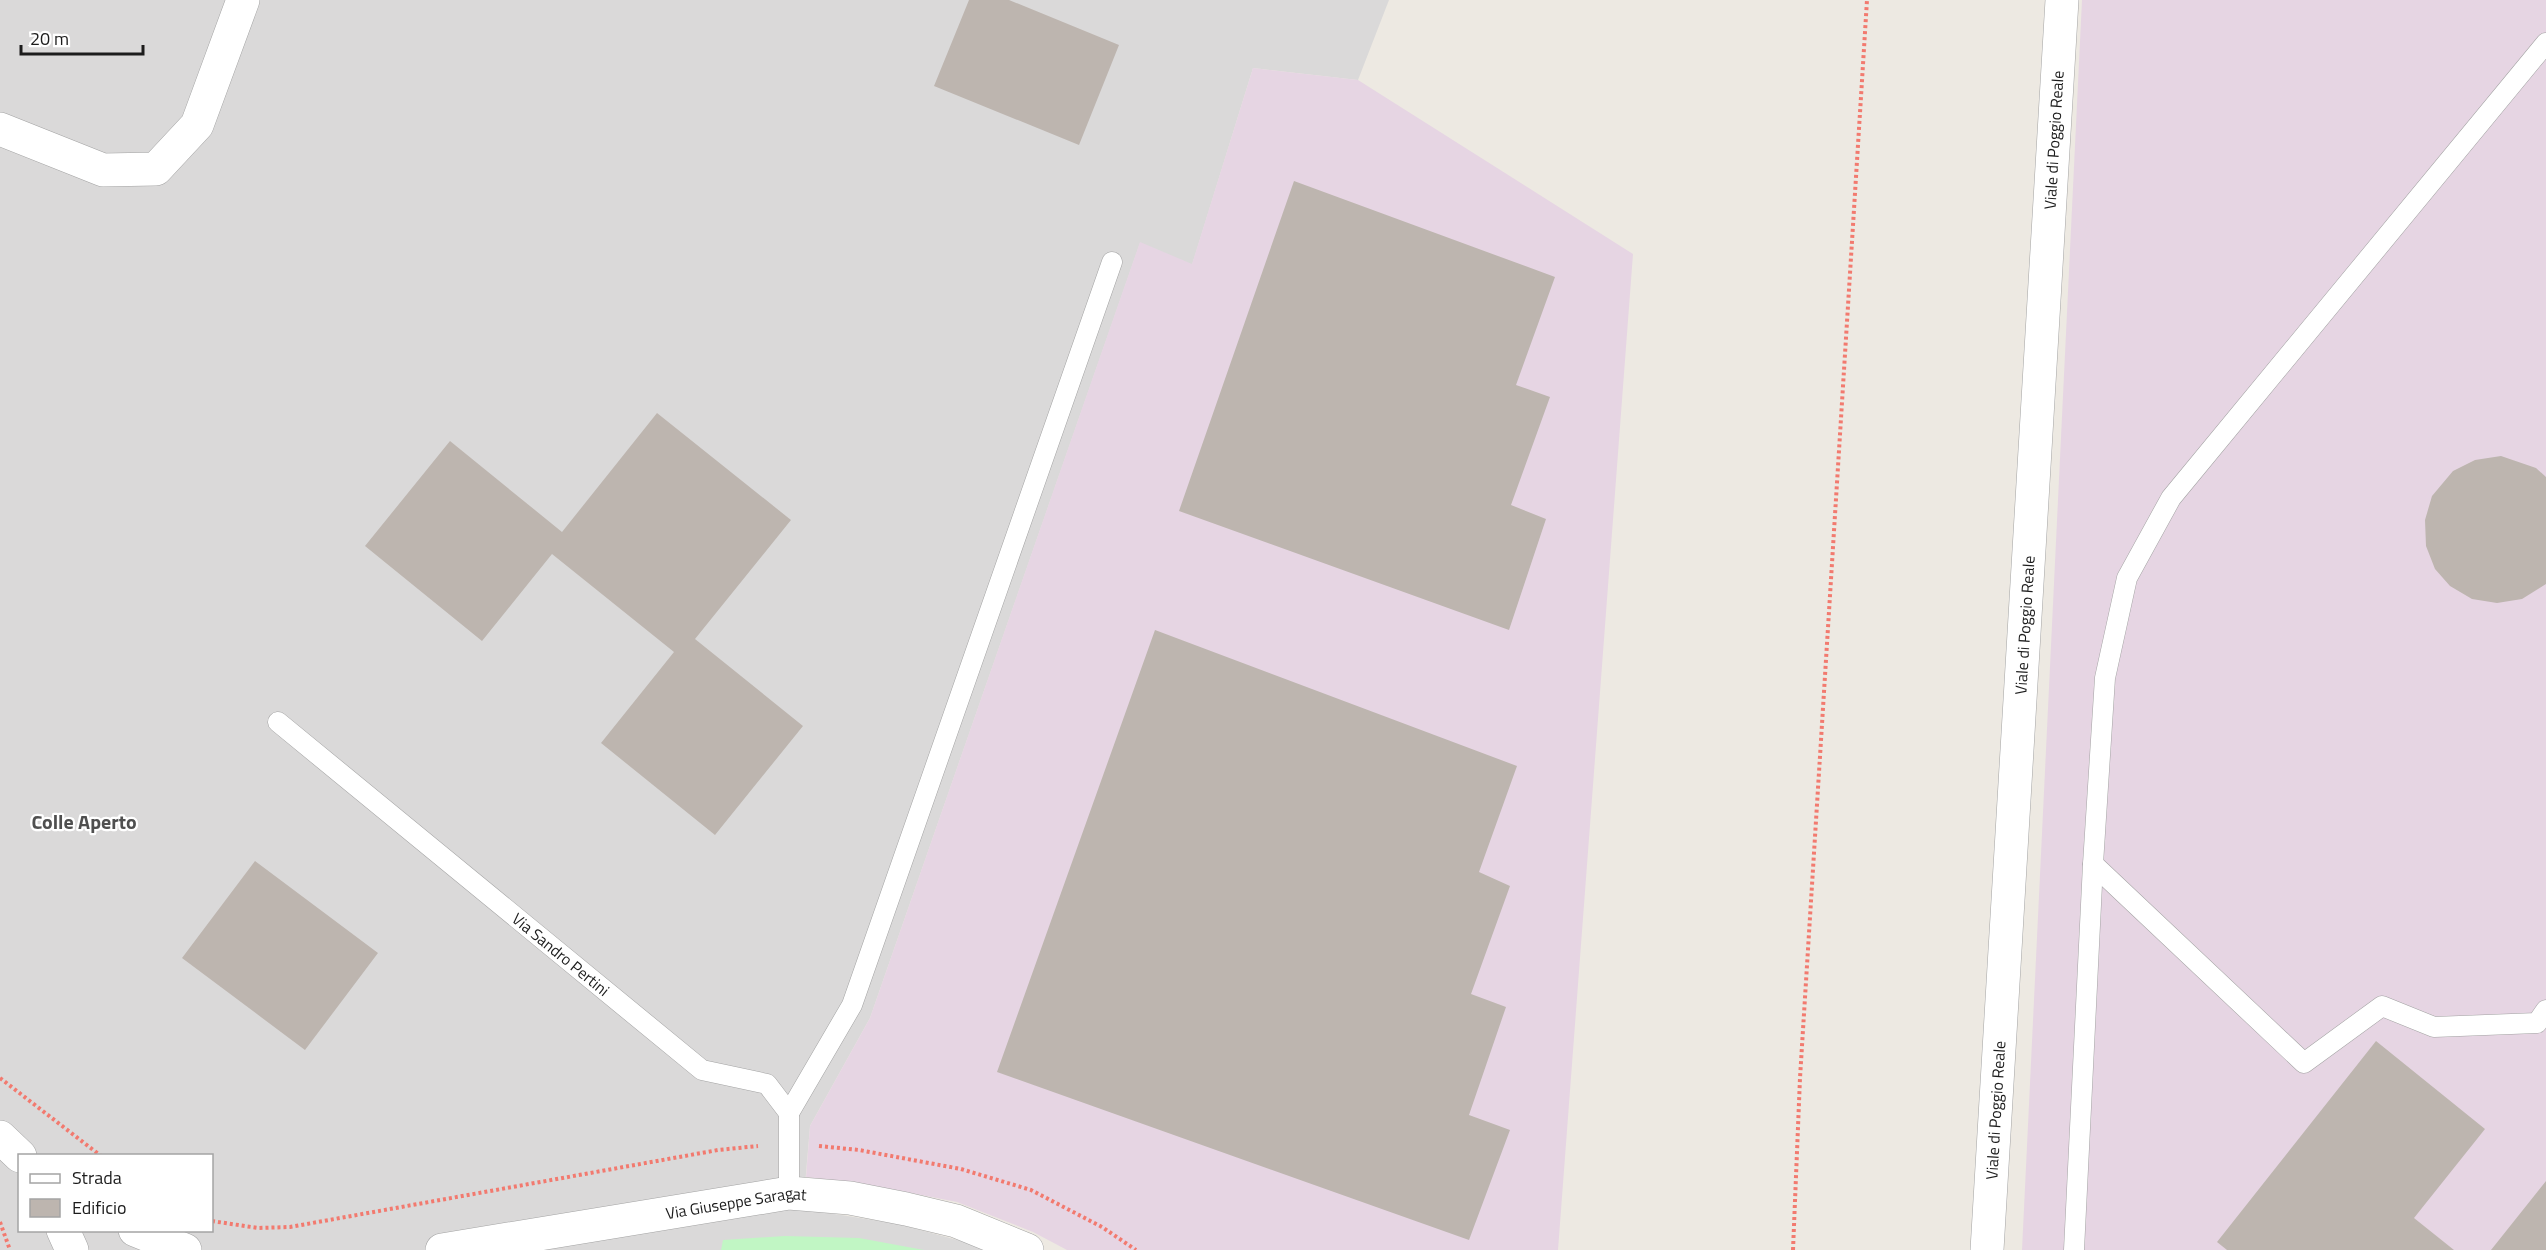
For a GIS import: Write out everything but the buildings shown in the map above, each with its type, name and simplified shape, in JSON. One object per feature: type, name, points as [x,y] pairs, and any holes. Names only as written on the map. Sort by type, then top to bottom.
[{"type":"street","points":[[0,129],[103,170],[156,169],[197,124],[243,0]]},
{"type":"street","name":"Viale di Poggio Reale","points":[[1987,1250],[2062,0]]},
{"type":"street","points":[[0,1137],[19,1154]]},
{"type":"street","name":"Via Giuseppe Saragat","points":[[442,1250],[789,1193],[850,1198],[906,1209],[956,1221],[1027,1250]]},
{"type":"street","points":[[64,1232],[72,1250]]},
{"type":"street","points":[[140,1232],[185,1250]]},
{"type":"lane","points":[[2074,1250],[2093,864],[2105,678],[2127,578],[2171,498],[2546,43]]},
{"type":"lane","points":[[789,1193],[789,1113],[852,1005],[1112,262]]},
{"type":"lane","name":"Via Sandro Pertini","points":[[278,722],[702,1070],[767,1084],[789,1113]]},
{"type":"lane","points":[[2093,864],[2304,1063],[2382,1006],[2434,1027],[2537,1023],[2546,1010]]},
{"type":"path","points":[[1793,1250],[1800,1078],[1867,0]]},
{"type":"path","points":[[0,1078],[100,1154]]},
{"type":"path","points":[[0,1222],[10,1250]]},
{"type":"shaded area","points":[[0,0],[1389,0],[1358,80],[1253,68],[1192,265],[1140,243],[870,1018],[810,1126],[803,1209],[898,1224],[988,1250],[0,1250]]},
{"type":"shaded area","points":[[2082,0],[2546,0],[2546,1250],[2022,1250]]},
{"type":"shaded area","points":[[1253,68],[1358,80],[1633,254],[1558,1250],[1067,1250],[1033,1232],[957,1202],[865,1184],[806,1177],[810,1126],[870,1018],[1140,242],[1192,264]]},
{"type":"green space","points":[[785,1236],[859,1238],[924,1250],[721,1250],[723,1240]]},
{"type":"district","name":"Colle Aperto","points":[[84,822]]}]
